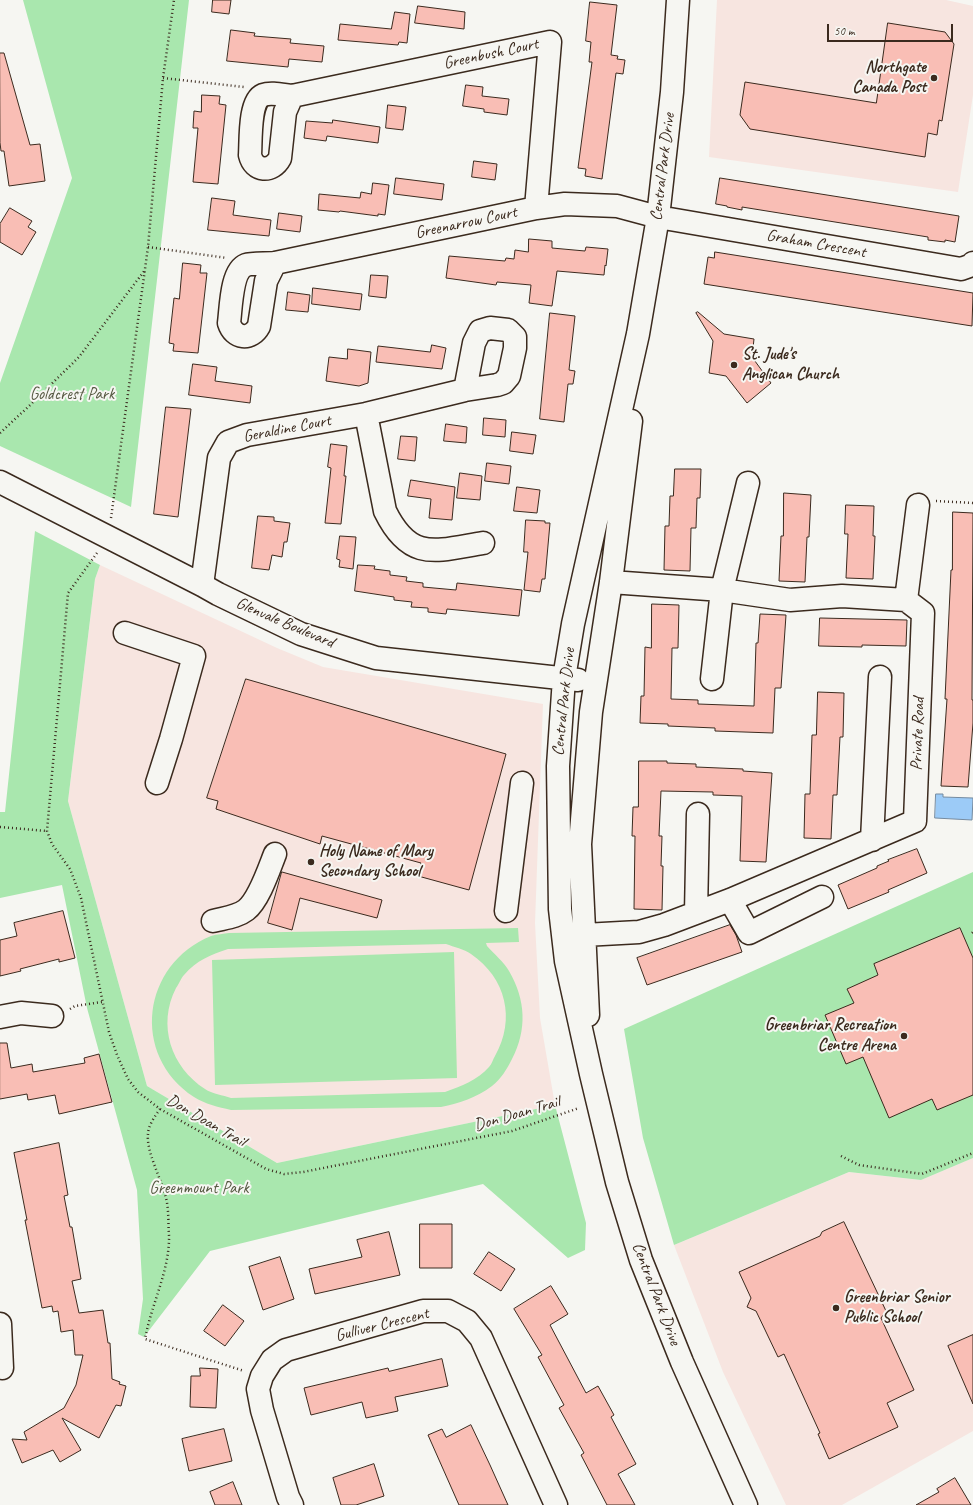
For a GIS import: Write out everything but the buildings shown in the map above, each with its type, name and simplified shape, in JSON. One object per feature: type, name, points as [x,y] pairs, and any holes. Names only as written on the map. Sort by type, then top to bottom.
[{"type":"street","name":"Central Park Drive","points":[[678,0],[672,92],[658,217],[638,334],[573,624],[564,678],[558,766],[560,909],[566,961],[591,1074],[617,1182],[641,1260],[682,1362],[746,1505]]},
{"type":"street","name":"Greenbush Court","points":[[267,94],[292,96],[550,42],[536,208]]},
{"type":"street","points":[[267,94],[263,95],[256,101],[253,112],[250,155],[254,164],[264,169],[274,166],[280,158],[285,112],[292,96]]},
{"type":"street","name":"Greenarrow Court","points":[[248,264],[275,263],[536,208],[565,204],[617,206],[658,217]]},
{"type":"street","name":"Graham Crescent","points":[[658,217],[961,269],[972,265],[973,263]]},
{"type":"street","points":[[248,264],[242,268],[235,278],[229,323],[234,332],[243,336],[253,334],[259,326],[266,281],[275,263]]},
{"type":"street","name":"Central Park Drive","points":[[591,1074],[580,844],[590,724],[611,582],[635,386],[638,334]]},
{"type":"street","name":"Geraldine Court","points":[[202,585],[219,458],[228,442],[247,434],[366,414],[465,390]]},
{"type":"street","points":[[366,414],[385,511],[392,525],[405,540],[419,548],[434,551],[483,543]]},
{"type":"street","name":"Glenvale Boulevard","points":[[0,482],[108,536],[218,594],[301,634],[376,658],[595,682]]},
{"type":"street","points":[[712,680],[722,590],[748,483]]},
{"type":"street","points":[[611,582],[722,590],[790,600],[842,596],[906,600],[918,505]]},
{"type":"street","name":"Private Road","points":[[584,935],[639,932],[664,925],[730,900],[872,840],[914,820],[923,613],[906,600]]},
{"type":"street","points":[[125,633],[194,656],[157,783]]},
{"type":"street","points":[[872,840],[880,677]]},
{"type":"street","points":[[506,911],[522,783]]},
{"type":"street","points":[[696,913],[698,814]]},
{"type":"street","points":[[213,921],[232,917],[247,909],[258,894],[275,854]]},
{"type":"street","points":[[730,900],[749,933],[822,897]]},
{"type":"street","points":[[0,1017],[21,1013],[52,1016]]},
{"type":"street","name":"Gulliver Crescent","points":[[292,1505],[288,1497],[262,1410],[258,1389],[262,1376],[272,1360],[286,1350],[423,1311],[448,1311],[467,1321],[481,1338],[556,1505]]},
{"type":"street","points":[[0,1324],[2,1368]]},
{"type":"path","points":[[0,827],[48,831],[68,593],[108,536],[148,247],[163,78],[174,0]]},
{"type":"path","points":[[163,78],[250,88],[267,94]]},
{"type":"path","points":[[148,247],[231,258],[248,264]]},
{"type":"path","points":[[0,433],[79,356],[145,270]]},
{"type":"path","points":[[918,505],[939,500],[973,504]]},
{"type":"path","name":"Don Doan Trail","points":[[48,831],[52,844],[70,869],[81,898],[109,1032],[128,1079],[138,1092],[160,1109],[266,1169],[284,1174],[311,1170],[512,1131],[583,1107]]},
{"type":"path","points":[[52,1016],[76,1006],[102,1002]]},
{"type":"path","points":[[160,1109],[154,1118],[148,1133],[150,1149],[166,1199],[169,1238],[165,1266],[148,1323],[145,1339],[262,1376]]},
{"type":"path","points":[[841,1156],[859,1165],[922,1174],[973,1152]]},
{"type":"shaded area","points":[[717,0],[946,0],[973,6],[973,95],[958,192],[709,157]]},
{"type":"shaded area","name":"Holy Name of Mary Secondary School","points":[[100,565],[277,648],[323,667],[543,704],[535,923],[540,1018],[555,1105],[277,1163],[147,1086],[68,801],[95,579]]},
{"type":"shaded area","name":"Greenbriar Senior Public School","points":[[973,1158],[973,1431],[842,1505],[786,1505],[723,1372],[674,1245],[849,1172],[921,1180]]},
{"type":"green space","name":"Goldcrest Park","points":[[23,0],[189,0],[131,507],[0,446],[0,383],[72,178]]},
{"type":"green space","name":"Greenmount Park","points":[[35,531],[100,565],[95,579],[68,801],[147,1086],[277,1163],[555,1105],[586,1223],[585,1250],[568,1258],[483,1184],[210,1251],[144,1337],[138,1334],[143,1299],[137,1190],[87,1008],[62,885],[0,898],[0,812],[5,812]]},
{"type":"green space","points":[[973,872],[973,1158],[921,1180],[849,1172],[674,1245],[643,1138],[624,1029]]},
{"type":"green space","points":[[518,928],[519,942],[486,943],[507,968],[519,993],[522,1026],[517,1048],[506,1070],[492,1086],[468,1100],[441,1107],[231,1110],[207,1103],[194,1097],[174,1079],[160,1058],[153,1035],[153,1011],[158,988],[170,967],[188,949],[211,936],[229,933]],"holes":[[[446,944],[462,949],[483,964],[500,987],[506,1014],[505,1028],[501,1042],[490,1066],[480,1076],[463,1085],[445,1092],[231,1098],[205,1089],[193,1080],[183,1069],[176,1057],[168,1030],[170,1002],[183,976],[194,965],[221,951],[228,949]]]},
{"type":"green space","points":[[454,952],[457,1078],[215,1085],[212,960]]},
{"type":"water","points":[[936,794],[943,794],[943,797],[973,798],[972,820],[935,818]]},
{"type":"place","name":"Northgate Canada Post","points":[[934,78]]},
{"type":"place","name":"St. Jude's Anglican Church","points":[[734,365]]},
{"type":"place","name":"Holy Name of Mary Secondary School","points":[[311,862]]},
{"type":"place","name":"Greenbriar Recreation Centre Arena","points":[[904,1036]]},
{"type":"place","name":"Greenbriar Senior Public School","points":[[836,1308]]}]
